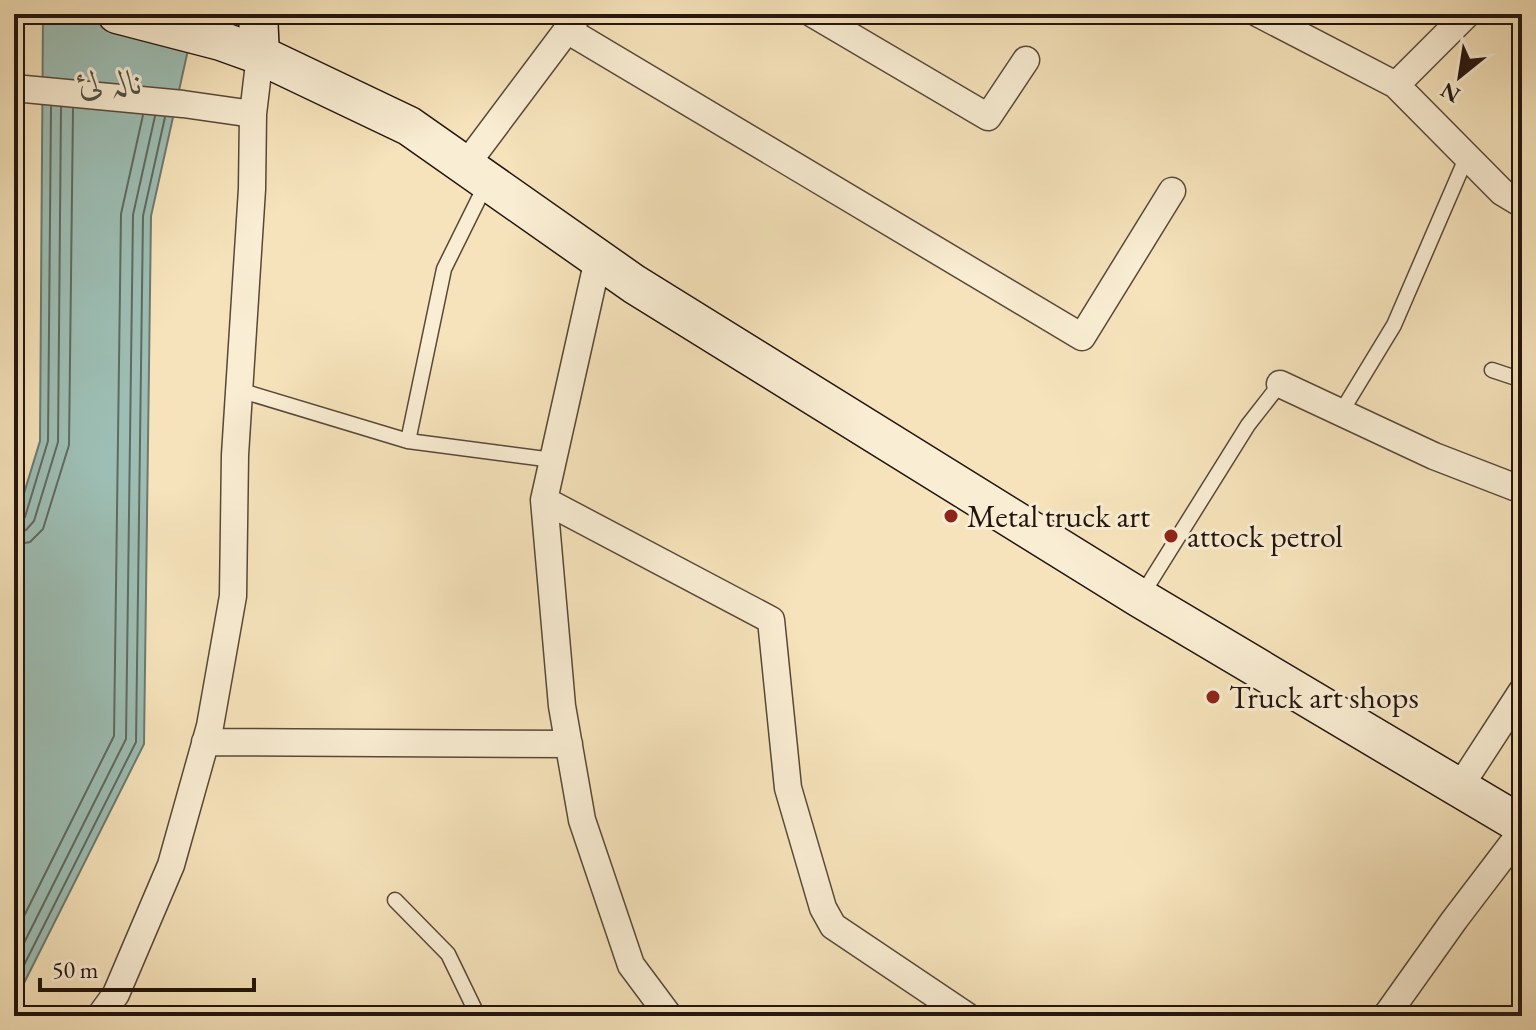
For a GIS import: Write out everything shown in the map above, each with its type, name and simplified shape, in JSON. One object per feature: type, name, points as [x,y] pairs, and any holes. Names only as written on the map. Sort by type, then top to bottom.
[{"type":"main road","points":[[117,14],[221,41],[260,55],[409,126],[634,284],[1140,598],[1522,828]]},
{"type":"main road","points":[[258,14],[260,55]]},
{"type":"street","points":[[813,14],[988,117],[1026,60]]},
{"type":"street","points":[[1259,14],[1396,85],[1502,192],[1520,197]]},
{"type":"street","points":[[1396,85],[1467,14]]},
{"type":"street","points":[[476,173],[573,22],[1082,337],[1172,191]]},
{"type":"street","points":[[100,1016],[116,994],[171,865],[205,742],[233,596],[235,455],[252,189],[253,114],[260,55]]},
{"type":"street","points":[[14,88],[253,114]]},
{"type":"street","points":[[598,259],[544,500],[562,706],[582,820],[631,965],[669,1016]]},
{"type":"street","points":[[1280,384],[1434,456],[1522,490]]},
{"type":"street","points":[[544,500],[771,620],[788,788],[823,908],[833,926],[967,1016]]},
{"type":"street","points":[[1459,788],[1522,691]]},
{"type":"street","points":[[205,742],[569,744]]},
{"type":"street","points":[[1386,1016],[1522,828]]},
{"type":"lane","points":[[1340,414],[1394,325],[1467,156]]},
{"type":"lane","points":[[408,441],[444,269],[476,173]]},
{"type":"lane","points":[[1492,370],[1522,380]]},
{"type":"lane","points":[[1140,598],[1248,425],[1280,384]]},
{"type":"lane","points":[[239,390],[408,441],[553,460]]},
{"type":"lane","points":[[395,900],[448,954],[478,1016]]},
{"type":"water","name":"نالہ لئ","points":[[43,14],[196,14],[151,216],[144,744],[14,1003],[14,526],[40,441]]},
{"type":"place","name":"Metal truck art","points":[[951,516]]},
{"type":"place","name":"attock petrol","points":[[1171,536]]},
{"type":"place","name":"Truck art shops","points":[[1213,697]]}]
